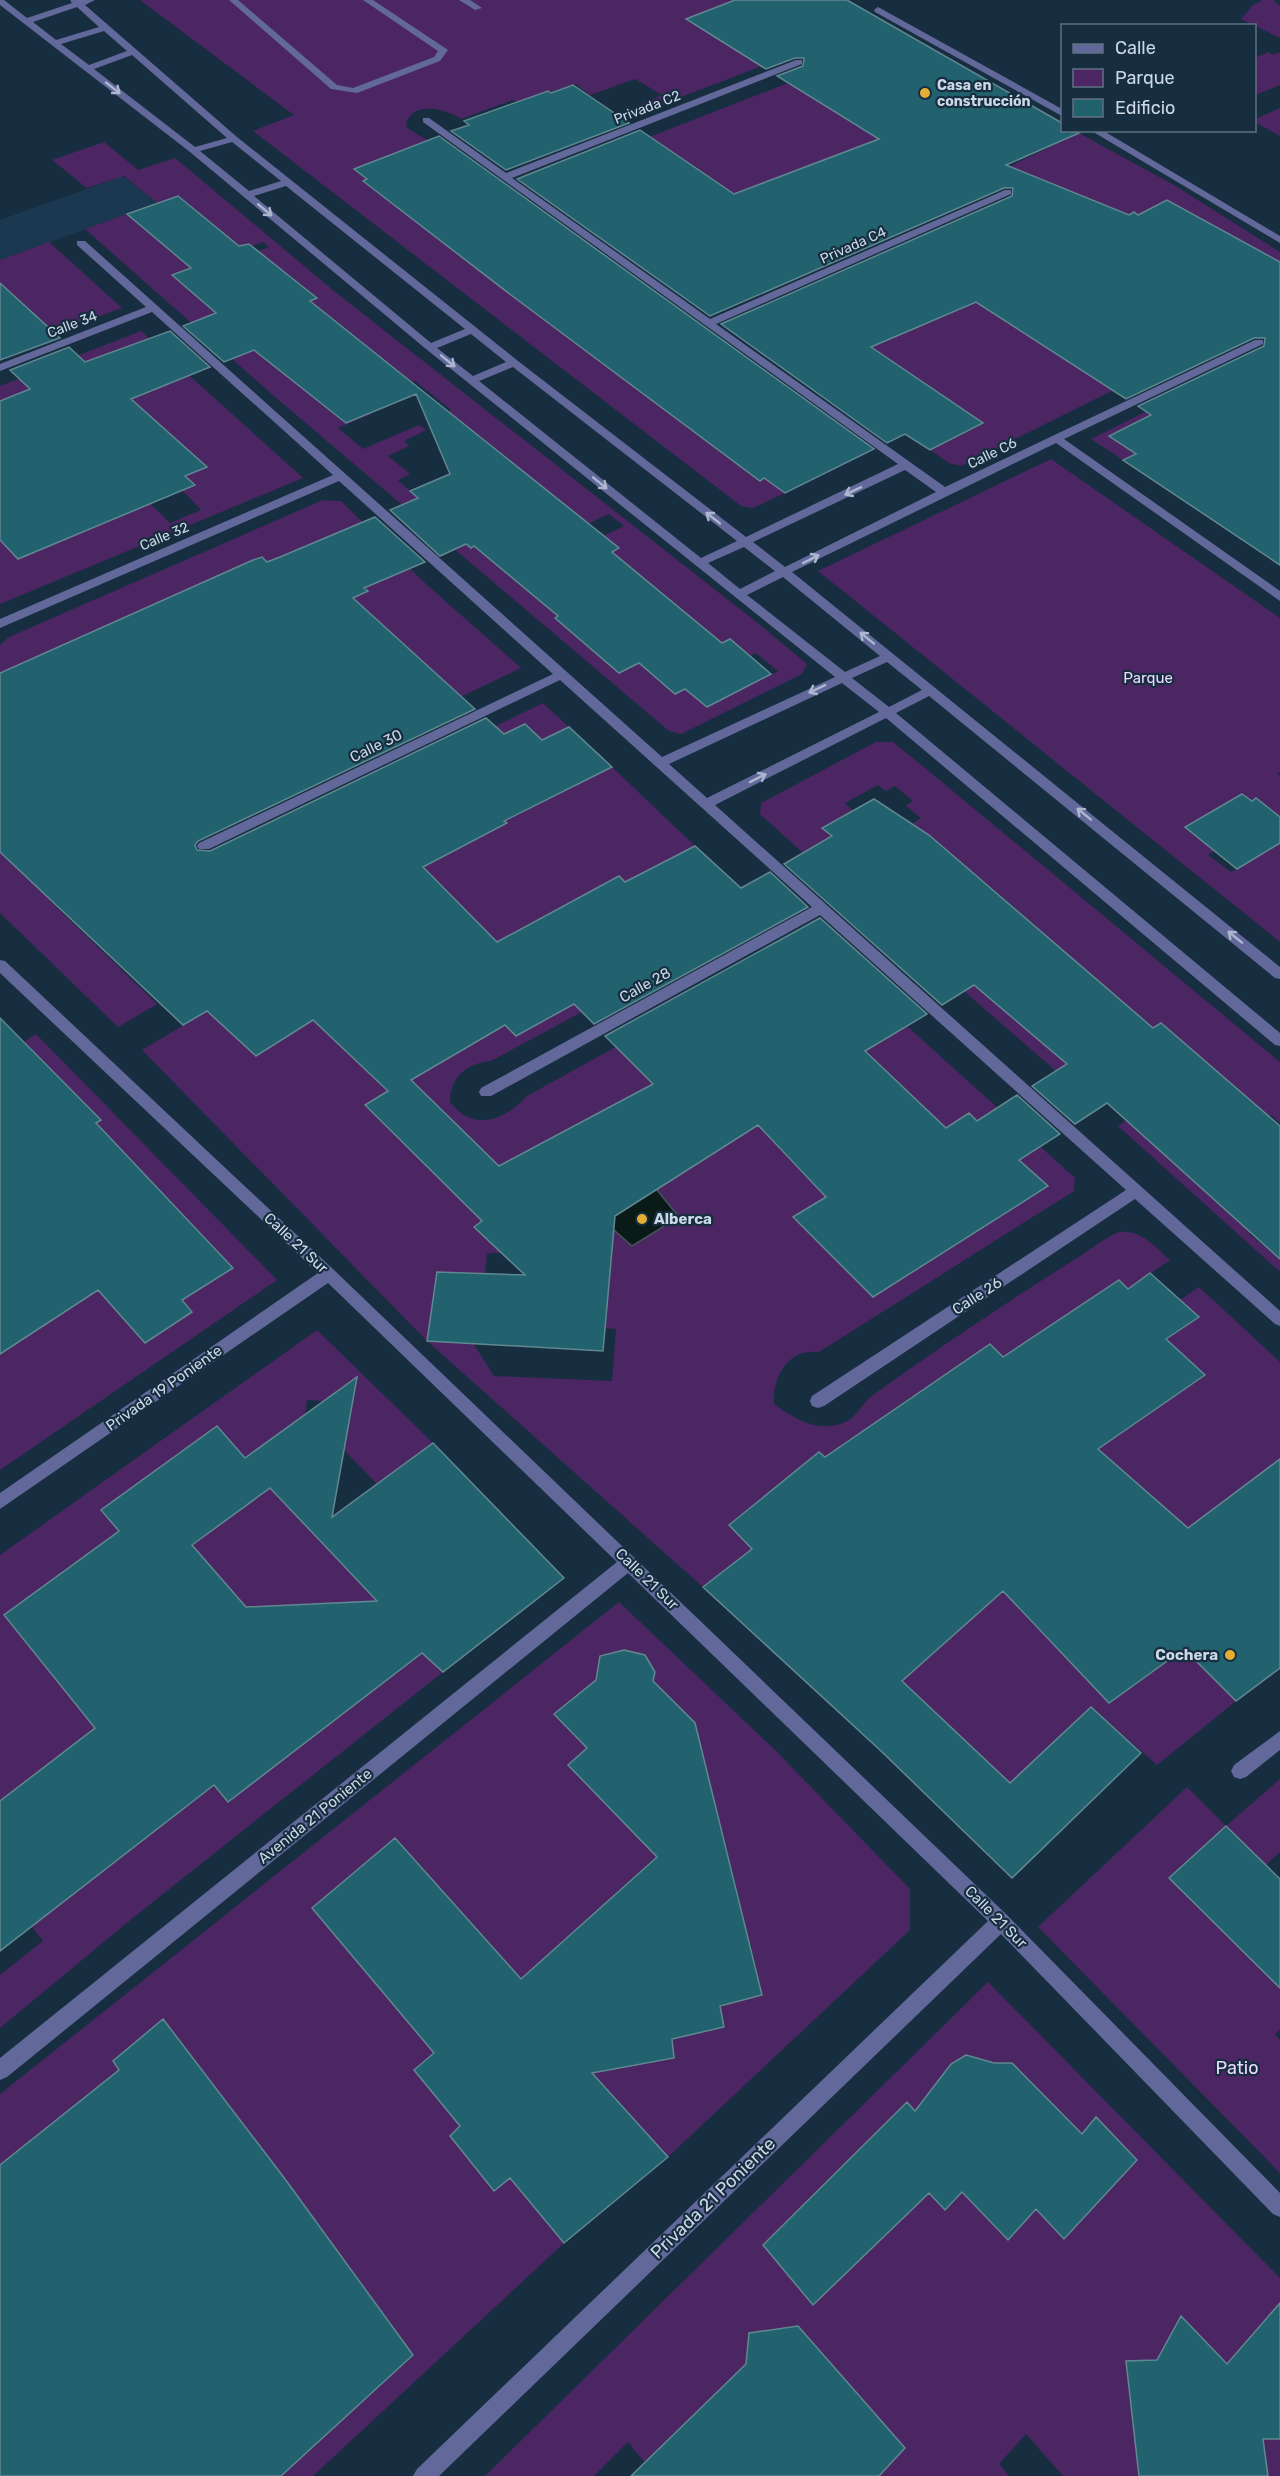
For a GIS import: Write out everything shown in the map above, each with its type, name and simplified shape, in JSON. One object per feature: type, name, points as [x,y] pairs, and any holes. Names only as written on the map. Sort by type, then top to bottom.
[{"type":"street","points":[[26,21],[76,2],[91,0]]},
{"type":"street","points":[[233,0],[334,87],[354,90],[437,59],[443,50],[367,0]]},
{"type":"street","points":[[463,0],[478,8]]},
{"type":"street","points":[[4,1],[26,21],[193,150],[471,380],[887,712],[1280,1041]]},
{"type":"street","points":[[76,2],[234,139],[472,330],[932,690],[1280,974]]},
{"type":"street","points":[[878,10],[1061,112]]},
{"type":"street","points":[[55,43],[105,28]]},
{"type":"street","points":[[87,69],[133,52]]},
{"type":"street","name":"Privada C2","points":[[505,177],[799,62]]},
{"type":"street","points":[[426,120],[944,492]]},
{"type":"street","points":[[1097,132],[1280,240]]},
{"type":"street","points":[[193,150],[234,139]]},
{"type":"street","points":[[247,195],[288,182]]},
{"type":"street","name":"Privada C4","points":[[709,323],[1008,192]]},
{"type":"street","points":[[81,243],[1280,1320]]},
{"type":"street","name":"Calle 34","points":[[0,368],[154,308]]},
{"type":"street","points":[[430,346],[472,330]]},
{"type":"street","name":"Calle C6","points":[[739,594],[944,492],[1259,342]]},
{"type":"street","points":[[471,380],[514,363]]},
{"type":"street","points":[[1056,438],[1280,597]]},
{"type":"street","points":[[700,563],[906,465]]},
{"type":"street","name":"Calle 32","points":[[0,624],[340,476]]},
{"type":"street","points":[[660,763],[889,656]]},
{"type":"street","name":"Calle 30","points":[[204,846],[561,674]]},
{"type":"street","points":[[706,804],[932,690]]},
{"type":"street","name":"Calle 28","points":[[486,1092],[820,908]]},
{"type":"street","name":"Calle 21 Sur","points":[[0,965],[329,1274],[1001,1921],[1280,2207]]},
{"type":"street","name":"Calle 26","points":[[818,1401],[1136,1191]]},
{"type":"street","name":"Privada 19 Poniente","points":[[0,1502],[329,1274]]},
{"type":"street","name":"Avenida 21 Poniente","points":[[0,2070],[630,1562]]},
{"type":"street","points":[[1240,1771],[1280,1739]]},
{"type":"street","name":"Privada 21 Poniente","points":[[424,2476],[1001,1921]]},
{"type":"shaded area","points":[[123,176],[157,203],[0,260],[0,220]]},
{"type":"shaded area","name":"Alberca","points":[[656,1189],[679,1217],[632,1246],[604,1221]]},
{"type":"green space","points":[[140,0],[780,0],[701,17],[698,14],[687,19],[860,7],[942,55],[872,82],[976,148],[763,215],[598,157],[788,83],[830,57],[783,58],[524,157],[662,95],[635,79],[590,95],[576,84],[516,102],[513,100],[461,119],[448,112],[423,109],[416,111],[406,123],[407,128],[429,141],[354,169],[367,179],[363,181],[760,480],[764,478],[785,493],[753,508],[741,506],[253,131],[294,115]]},
{"type":"green space","points":[[1263,0],[1273,0],[1280,6],[1280,38],[1256,26],[1256,24],[1241,19],[1253,5]]},
{"type":"green space","points":[[1268,52],[1273,55],[1280,52],[1280,85],[1258,94],[1256,93],[1256,58]]},
{"type":"green space","points":[[1280,108],[1280,136],[1256,123],[1256,119]]},
{"type":"green space","points":[[1039,110],[1061,123],[1061,132],[1077,132],[1174,185],[1280,252],[1280,280],[1254,293],[1259,297],[1250,302],[1280,317],[1280,329],[1247,323],[1232,326],[1226,334],[961,466],[949,463],[930,450],[954,438],[935,425],[941,423],[951,429],[974,417],[920,380],[897,391],[887,384],[867,394],[892,412],[881,417],[768,341],[778,336],[791,351],[830,369],[833,367],[829,364],[870,347],[866,343],[917,322],[894,306],[897,304],[916,317],[969,298],[1004,320],[1024,310],[998,293],[985,299],[974,292],[1015,273],[1019,275],[1064,254],[1007,220],[978,233],[999,246],[997,247],[987,242],[974,247],[960,239],[929,253],[951,267],[945,269],[938,265],[903,281],[887,271],[828,299],[844,307],[837,310],[822,305],[814,308],[806,303],[767,320],[769,322],[753,329],[743,322],[1016,204],[1035,203],[1045,196],[1039,184],[1013,176],[1000,179],[989,187],[714,303],[692,286],[718,276],[732,286],[761,273],[718,242],[723,240],[761,262],[799,246],[781,234],[788,231],[813,249],[818,240],[893,209],[910,208],[895,198],[910,191],[929,202],[964,187],[945,175],[962,168],[981,180],[1065,140],[1025,117]],"holes":[[[1167,200],[1224,231],[1177,256],[1143,237],[1136,241],[1109,225],[1134,212],[1155,225],[1163,221],[1146,211]],[[1172,277],[1194,290],[1204,285],[1244,308],[1215,323],[1191,308],[1172,318],[1201,336],[1170,351],[1165,348],[1149,356],[1151,358],[1101,383],[1029,336],[1078,312],[1082,315],[1128,292],[1135,295]]]},
{"type":"green space","points":[[104,142],[138,170],[175,158],[334,291],[759,624],[807,664],[802,674],[681,734],[669,731],[275,397],[85,229],[127,214],[143,228],[193,209],[177,196],[157,203],[124,176],[87,188],[52,160]],"holes":[[[263,242],[269,247],[251,254],[278,276],[287,273],[317,297],[310,301],[362,342],[394,389],[415,381],[451,410],[443,414],[573,531],[609,514],[624,526],[603,536],[619,549],[513,578],[493,562],[518,549],[510,529],[470,548],[398,480],[410,474],[388,456],[409,446],[404,441],[426,430],[419,425],[363,449],[338,428],[371,414],[190,290],[172,275]],[[633,579],[722,643],[750,656],[756,653],[778,671],[707,707],[685,689],[674,694],[655,677],[650,658],[619,673],[555,618]]]},
{"type":"green space","points":[[49,242],[122,308],[54,333],[8,290],[0,293],[0,260]]},
{"type":"green space","points":[[141,331],[165,353],[30,389],[2,400],[0,412],[0,386]]},
{"type":"green space","points":[[1257,356],[1170,437],[1142,419],[1110,436],[1136,454],[1123,460],[1091,439]]},
{"type":"green space","points":[[190,376],[303,478],[0,604],[0,540],[19,559],[53,544],[66,513],[85,531],[120,516],[132,486],[170,523],[201,510],[182,490],[185,476],[206,467],[131,399]]},
{"type":"green space","name":"Parque","points":[[1051,459],[1280,618],[1280,772],[1277,774],[1280,776],[1280,828],[1271,810],[1256,798],[1252,801],[1242,794],[1185,827],[1214,851],[1208,855],[1231,872],[1280,843],[1280,942],[818,571]]},
{"type":"green space","points":[[323,500],[341,501],[426,584],[521,668],[196,824],[194,863],[341,802],[543,703],[569,727],[549,737],[553,750],[525,724],[429,788],[506,823],[488,806],[557,794],[612,767],[695,846],[636,877],[484,1037],[505,1025],[643,979],[491,1061],[467,1068],[453,1085],[451,1093],[450,1102],[459,1112],[469,1118],[479,1120],[499,1117],[527,1096],[746,975],[632,1063],[679,1111],[656,1189],[764,1122],[865,1051],[907,1026],[1075,1178],[1074,1191],[819,1352],[799,1355],[784,1366],[776,1384],[774,1404],[797,1419],[822,1426],[846,1422],[873,1395],[923,1359],[1116,1233],[1128,1232],[1141,1236],[1170,1260],[1128,1289],[1119,1281],[1052,1338],[1043,1330],[1003,1357],[990,1344],[947,1374],[940,1424],[912,1396],[866,1429],[856,1483],[819,1452],[729,1524],[752,1549],[703,1587],[427,1341],[142,1050],[207,1011],[313,1020],[331,1038],[352,1025],[132,856],[50,901],[157,1004],[118,1027],[0,913],[0,687],[290,567],[279,557],[267,562],[262,557],[0,673],[0,645],[9,637]],"holes":[[[396,637],[438,675],[344,661]],[[409,1078],[470,1138],[427,1166],[365,1105]],[[969,1113],[1048,1186],[873,1297],[794,1218],[826,1197],[796,1165],[924,1141]],[[526,1191],[588,1327],[616,1329],[612,1381],[494,1376],[473,1343],[427,1340],[437,1272],[485,1274],[487,1253],[502,1253],[474,1226]]]},
{"type":"green space","points":[[876,742],[893,742],[1280,1062],[1280,1123],[1271,1115],[1234,1138],[1211,1066],[1161,1023],[1139,1037],[1133,1010],[1085,970],[1059,985],[1020,912],[976,875],[950,890],[912,824],[921,818],[906,806],[913,801],[895,786],[885,791],[878,785],[845,803],[853,811],[822,828],[832,836],[803,853],[760,814],[761,803]]},
{"type":"green space","points":[[888,925],[973,984],[1010,1016],[1028,1005],[1031,1033],[1067,1064],[1056,1071]]},
{"type":"green space","points":[[36,1034],[277,1280],[0,1470],[0,1354],[69,1309],[18,1172],[101,1120],[24,1042]]},
{"type":"green space","points":[[1142,1110],[1149,1141],[1220,1204],[1259,1226],[1249,1234],[1280,1259],[1280,1272],[1118,1126]]},
{"type":"green space","points":[[1199,1287],[1280,1362],[1280,1494],[1259,1475],[1188,1528],[1127,1679],[1134,1686],[1160,1667],[1180,1645],[1236,1701],[1157,1765],[1091,1707],[1010,1783],[966,1741],[917,1786],[853,1725],[983,1608],[1092,1445],[1205,1375],[1166,1339],[1198,1317],[1180,1300]]},
{"type":"green space","points":[[317,1330],[433,1443],[377,1484],[344,1450],[352,1403],[307,1400],[305,1415],[245,1458],[119,1531],[61,1572],[82,1598],[27,1598],[4,1615],[79,1707],[192,1545],[271,1487],[344,1567],[456,1617],[158,1719],[227,1802],[422,1653],[443,1672],[134,1917],[0,2028],[0,1975],[43,1941],[23,1915],[100,1874],[169,1820],[67,1749],[26,1781],[0,1806],[0,1555]]},
{"type":"green space","points":[[619,1602],[775,1750],[910,1889],[910,1930],[668,2157],[554,2032],[673,2058],[672,2039],[720,2006],[762,1995],[751,1944],[739,1942],[727,1902],[739,1897],[715,1803],[521,1979],[414,2070],[460,2126],[450,2136],[494,2191],[510,2178],[564,2243],[313,2476],[281,2476],[413,2354],[284,2178],[163,2020],[113,2061],[119,2070],[0,2476],[0,2094]],"holes":[[[395,1838],[476,1928],[392,2002],[312,1908]]]},
{"type":"green space","points":[[1280,1779],[1280,1852],[1266,1865],[1226,1826]]},
{"type":"green space","name":"Patio","points":[[1187,1787],[1226,1826],[1169,1878],[1267,1976],[1280,1964],[1280,2029],[1275,2035],[1280,2040],[1280,2173],[1038,1927]]},
{"type":"green space","points":[[988,1982],[1280,2278],[1280,2476],[1063,2476],[1026,2434],[999,2464],[1009,2476],[656,2476],[628,2442],[594,2476],[485,2476]]},
{"type":"building","points":[[735,0],[847,0],[1061,122],[1061,132],[1079,133],[1006,165],[1129,215],[1134,212],[1138,215],[1167,200],[1280,262],[1280,565],[1123,460],[1136,454],[1109,436],[1151,415],[1138,406],[1264,346],[1265,338],[1254,338],[1126,399],[976,302],[871,347],[983,423],[930,450],[905,434],[887,443],[721,324],[1012,196],[1013,188],[1004,188],[710,316],[517,179],[640,130],[734,194],[879,139],[777,76],[803,66],[804,58],[795,58],[766,69],[686,19]]},
{"type":"building","points":[[573,85],[629,123],[506,170],[451,131],[469,125],[464,121],[548,91],[551,93]]},
{"type":"building","points":[[439,136],[874,449],[785,493],[764,478],[760,481],[511,295],[363,181],[367,179],[354,169]]},
{"type":"building","points":[[178,196],[239,246],[249,244],[317,298],[310,301],[619,548],[612,552],[722,643],[730,639],[771,674],[707,707],[685,689],[675,694],[639,663],[619,673],[555,618],[558,616],[474,546],[471,548],[466,544],[440,556],[390,510],[418,498],[410,491],[450,474],[416,394],[346,423],[254,350],[224,362],[183,326],[216,313],[172,275],[191,268],[127,214]]},
{"type":"building","points":[[0,283],[60,338],[0,360]]},
{"type":"building","points":[[170,331],[210,367],[131,399],[207,467],[185,476],[195,485],[18,559],[0,540],[0,401],[30,389],[10,370],[69,347],[85,362]]},
{"type":"building","points":[[375,517],[425,562],[364,588],[368,591],[353,598],[475,709],[198,841],[195,845],[197,850],[210,851],[486,718],[504,734],[525,724],[542,740],[569,727],[612,767],[504,821],[507,823],[423,867],[497,942],[619,876],[625,882],[695,846],[741,888],[770,872],[808,907],[594,1024],[574,1004],[516,1036],[505,1025],[411,1080],[499,1166],[653,1084],[605,1036],[820,918],[927,1014],[865,1051],[946,1128],[969,1113],[977,1121],[1017,1095],[1060,1134],[1019,1160],[1048,1186],[873,1297],[793,1217],[826,1197],[758,1125],[615,1216],[603,1351],[427,1341],[437,1272],[525,1275],[474,1227],[482,1221],[365,1105],[388,1091],[313,1020],[256,1056],[207,1011],[183,1025],[0,852],[0,673],[253,560],[262,557],[267,562]]},
{"type":"building","points":[[1242,794],[1252,801],[1256,798],[1280,817],[1280,843],[1237,869],[1185,827]]},
{"type":"building","points":[[874,799],[929,835],[1153,1028],[1161,1023],[1280,1126],[1280,1259],[1107,1103],[1075,1124],[1032,1086],[1067,1064],[974,985],[942,1005],[784,864],[832,836],[822,828]]},
{"type":"building","points":[[0,1018],[101,1120],[96,1123],[233,1268],[182,1300],[192,1312],[145,1343],[98,1290],[0,1354]]},
{"type":"building","points":[[1150,1273],[1199,1317],[1166,1339],[1205,1375],[1098,1449],[1188,1528],[1280,1459],[1280,1668],[1236,1701],[1184,1649],[1109,1703],[1003,1591],[902,1681],[1010,1783],[1091,1707],[1141,1753],[1012,1878],[881,1751],[703,1587],[752,1549],[729,1525],[819,1452],[825,1457],[990,1344],[1003,1357],[1119,1280],[1128,1289]]},
{"type":"building","points":[[357,1377],[332,1517],[433,1443],[564,1578],[443,1672],[422,1653],[228,1802],[214,1785],[0,1951],[0,1801],[95,1728],[4,1615],[119,1531],[101,1510],[217,1426],[245,1458]],"holes":[[[270,1488],[377,1601],[246,1607],[192,1545]]]},
{"type":"building","points":[[624,1650],[645,1655],[655,1672],[653,1681],[695,1723],[762,1995],[720,2006],[724,2027],[672,2039],[674,2058],[592,2073],[668,2157],[564,2243],[510,2178],[494,2191],[450,2136],[460,2126],[414,2070],[434,2053],[312,1908],[395,1838],[521,1979],[657,1857],[568,1765],[587,1748],[554,1714],[596,1680],[600,1656]]},
{"type":"building","points":[[1226,1826],[1280,1879],[1280,1988],[1169,1878]]},
{"type":"building","points":[[163,2019],[285,2179],[413,2355],[281,2476],[0,2476],[0,2165],[119,2070],[113,2061]]},
{"type":"building","points":[[966,2055],[994,2063],[1012,2063],[1082,2134],[1096,2117],[1137,2160],[1064,2239],[1036,2209],[1008,2240],[962,2192],[945,2210],[929,2193],[813,2305],[763,2245],[907,2102],[915,2111],[951,2064]]},
{"type":"building","points":[[1280,2303],[1280,2439],[1263,2439],[1268,2476],[1139,2476],[1126,2361],[1157,2360],[1181,2316],[1227,2364]]},
{"type":"building","points":[[798,2326],[905,2448],[879,2476],[631,2476],[746,2364],[749,2333]]},
{"type":"place","name":"Casa en construcción","points":[[925,93]]},
{"type":"place","name":"Alberca","points":[[642,1219]]},
{"type":"place","name":"Cochera","points":[[1230,1655]]}]
